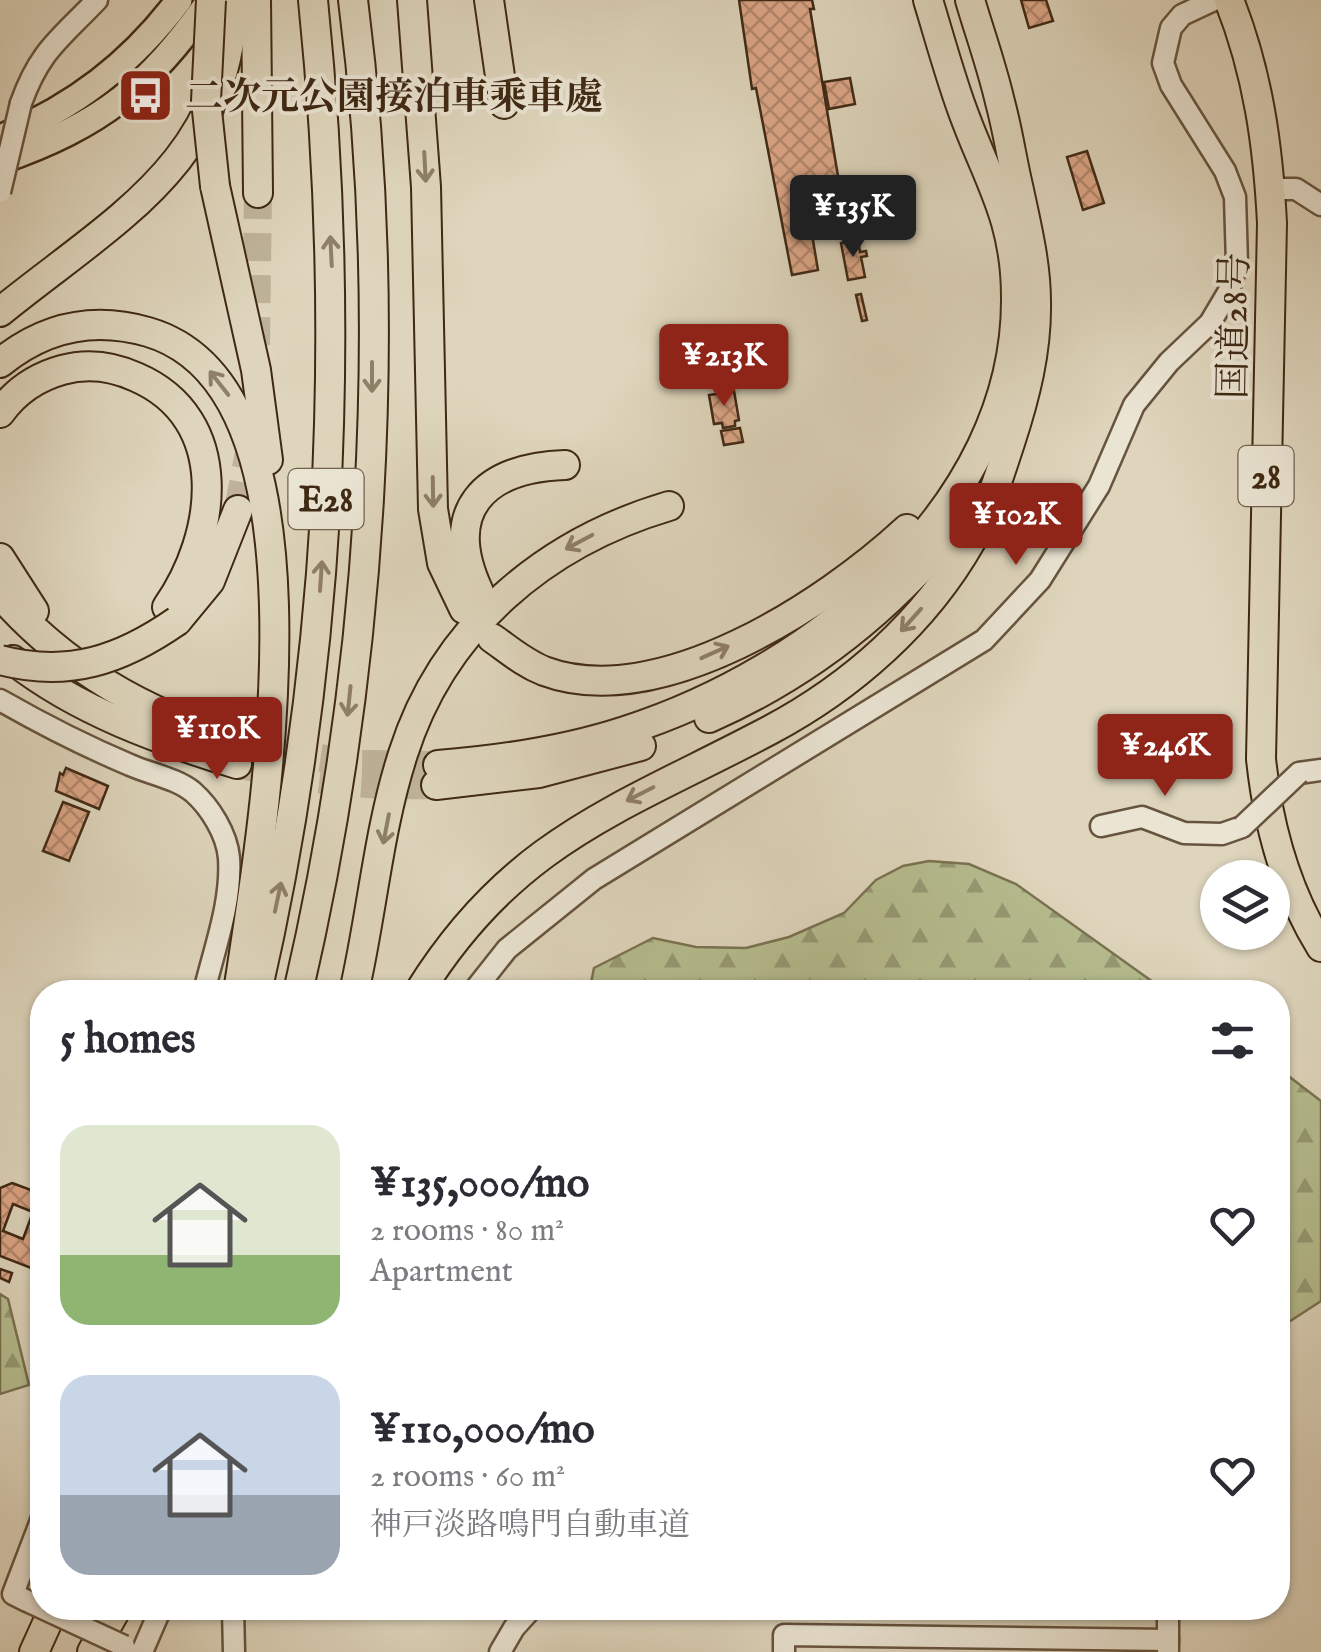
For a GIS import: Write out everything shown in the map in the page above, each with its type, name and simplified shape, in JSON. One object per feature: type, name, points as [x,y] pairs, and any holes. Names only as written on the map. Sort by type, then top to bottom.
[{"type":"highway","name":"E28","points":[[260,980],[291,832],[308,718],[326,500],[332,268],[313,0]]},
{"type":"highway","name":"E28","points":[[301,980],[330,840],[347,721],[367,504],[372,267],[354,0]]},
{"type":"highway","points":[[412,0],[426,187],[433,508],[442,563],[472,600],[464,538],[470,511],[480,493],[514,471],[565,465]]},
{"type":"highway","points":[[489,0],[504,104]]},
{"type":"highway","points":[[427,980],[470,920],[548,848],[635,796],[774,728],[847,682],[933,596],[971,541],[988,508],[996,414],[1012,355],[1015,268],[1000,198],[963,111],[928,0]]},
{"type":"highway","points":[[437,775],[625,732],[712,696],[791,652],[851,608],[890,572],[996,446],[1032,356],[1036,324],[1034,269],[1000,100],[970,0]]},
{"type":"highway","name":"国道28号","points":[[1230,0],[1258,88],[1271,189],[1261,759],[1270,826],[1280,859],[1305,921],[1321,947]]},
{"type":"highway","points":[[229,1],[206,100],[215,186],[256,370],[270,484],[276,649],[259,856],[240,980]]},
{"type":"highway","points":[[229,1],[258,193]]},
{"type":"highway","points":[[0,312],[137,202],[185,152],[212,108],[220,86],[230,44],[229,1]]},
{"type":"highway","points":[[0,363],[38,337],[84,324],[142,330],[191,354],[222,384],[241,419],[260,490],[273,572]]},
{"type":"highway","points":[[0,413],[36,381],[72,367],[92,366],[113,368],[150,383],[182,412],[202,452],[208,498],[199,545],[172,614]]},
{"type":"highway","points":[[498,632],[523,661],[546,672],[617,680],[668,670],[761,631],[854,574],[996,446]]},
{"type":"highway","points":[[356,980],[402,755],[422,704],[443,667],[484,615],[547,560],[605,528],[669,506]]},
{"type":"highway","points":[[0,660],[38,668],[86,662],[124,646],[155,621],[172,614],[210,581],[238,510]]},
{"type":"highway","points":[[0,558],[46,626],[100,680]]},
{"type":"highway","points":[[0,594],[38,634],[100,680],[240,753],[172,742],[106,715],[50,685],[0,649]]},
{"type":"highway","points":[[34,1652],[38,1620]]},
{"type":"highway","points":[[84,1652],[97,1620]]},
{"type":"highway","points":[[92,1652],[111,1620]]},
{"type":"main road","points":[[0,138],[61,110],[111,75],[179,0]]},
{"type":"main road","points":[[0,161],[57,139],[110,111],[229,1]]},
{"type":"street","points":[[0,192],[22,103],[41,58],[54,40],[97,0]]},
{"type":"street","points":[[482,980],[506,948],[594,878],[984,640],[1040,580],[1100,486],[1134,405],[1169,362],[1210,323],[1229,290],[1237,263],[1235,197],[1226,171],[1170,86],[1164,63],[1171,28],[1182,15],[1214,0]]},
{"type":"street","points":[[1271,189],[1296,189],[1321,206]]},
{"type":"street","points":[[0,700],[108,756],[173,781],[191,791],[208,808],[229,854],[228,889],[207,980]]},
{"type":"street","points":[[1101,826],[1142,817],[1184,833],[1222,834],[1242,828],[1299,773],[1321,770]]},
{"type":"street","points":[[30,1548],[12,1594],[30,1600]]},
{"type":"street","points":[[73,1620],[135,1650],[154,1620]]},
{"type":"street","points":[[233,1620],[234,1652]]},
{"type":"street","points":[[500,1652],[521,1620]]},
{"type":"street","points":[[784,1652],[784,1635],[975,1645],[1168,1646],[1168,1620]]},
{"type":"green space","points":[[929,861],[969,864],[1016,884],[1150,980],[592,980],[594,968],[653,938],[696,947],[746,948],[789,937],[844,913],[876,880],[903,866]]},
{"type":"green space","points":[[1290,1077],[1321,1101],[1321,1301],[1290,1321]]},
{"type":"green space","points":[[0,1294],[8,1299],[29,1385],[0,1394]]},
{"type":"building","points":[[739,0],[812,0],[814,9],[810,9],[840,188],[805,193],[818,270],[792,275],[756,88],[752,89]]},
{"type":"building","points":[[1021,0],[1046,0],[1053,21],[1029,28]]},
{"type":"building","points":[[850,78],[855,104],[829,109],[824,82]]},
{"type":"building","points":[[1087,151],[1104,203],[1083,210],[1067,157]]},
{"type":"building","points":[[858,240],[860,252],[866,251],[867,256],[861,257],[865,277],[848,280],[841,243]]},
{"type":"building","points":[[861,294],[867,320],[862,321],[856,295]]},
{"type":"building","points":[[734,391],[739,420],[735,426],[723,428],[722,423],[714,424],[709,395]]},
{"type":"building","points":[[740,428],[743,442],[724,445],[721,431]]},
{"type":"building","points":[[66,768],[108,786],[99,809],[56,791],[60,773],[63,775]]},
{"type":"building","points":[[63,802],[89,812],[69,861],[43,851]]},
{"type":"building","points":[[12,1183],[30,1190],[30,1211],[13,1204],[3,1231],[23,1239],[30,1220],[30,1268],[0,1256],[0,1188]]},
{"type":"building","points":[[0,1269],[12,1273],[9,1282],[0,1278]]},
{"type":"tunnel","points":[[256,345],[258,193]]},
{"type":"tunnel","points":[[238,510],[250,447]]},
{"type":"tunnel","points":[[279,752],[362,764],[438,765]]},
{"type":"tunnel","points":[[237,764],[336,781],[436,785]]},
{"type":"place","name":"二次元公園接泊車乘車處","points":[[146,96]]}]
